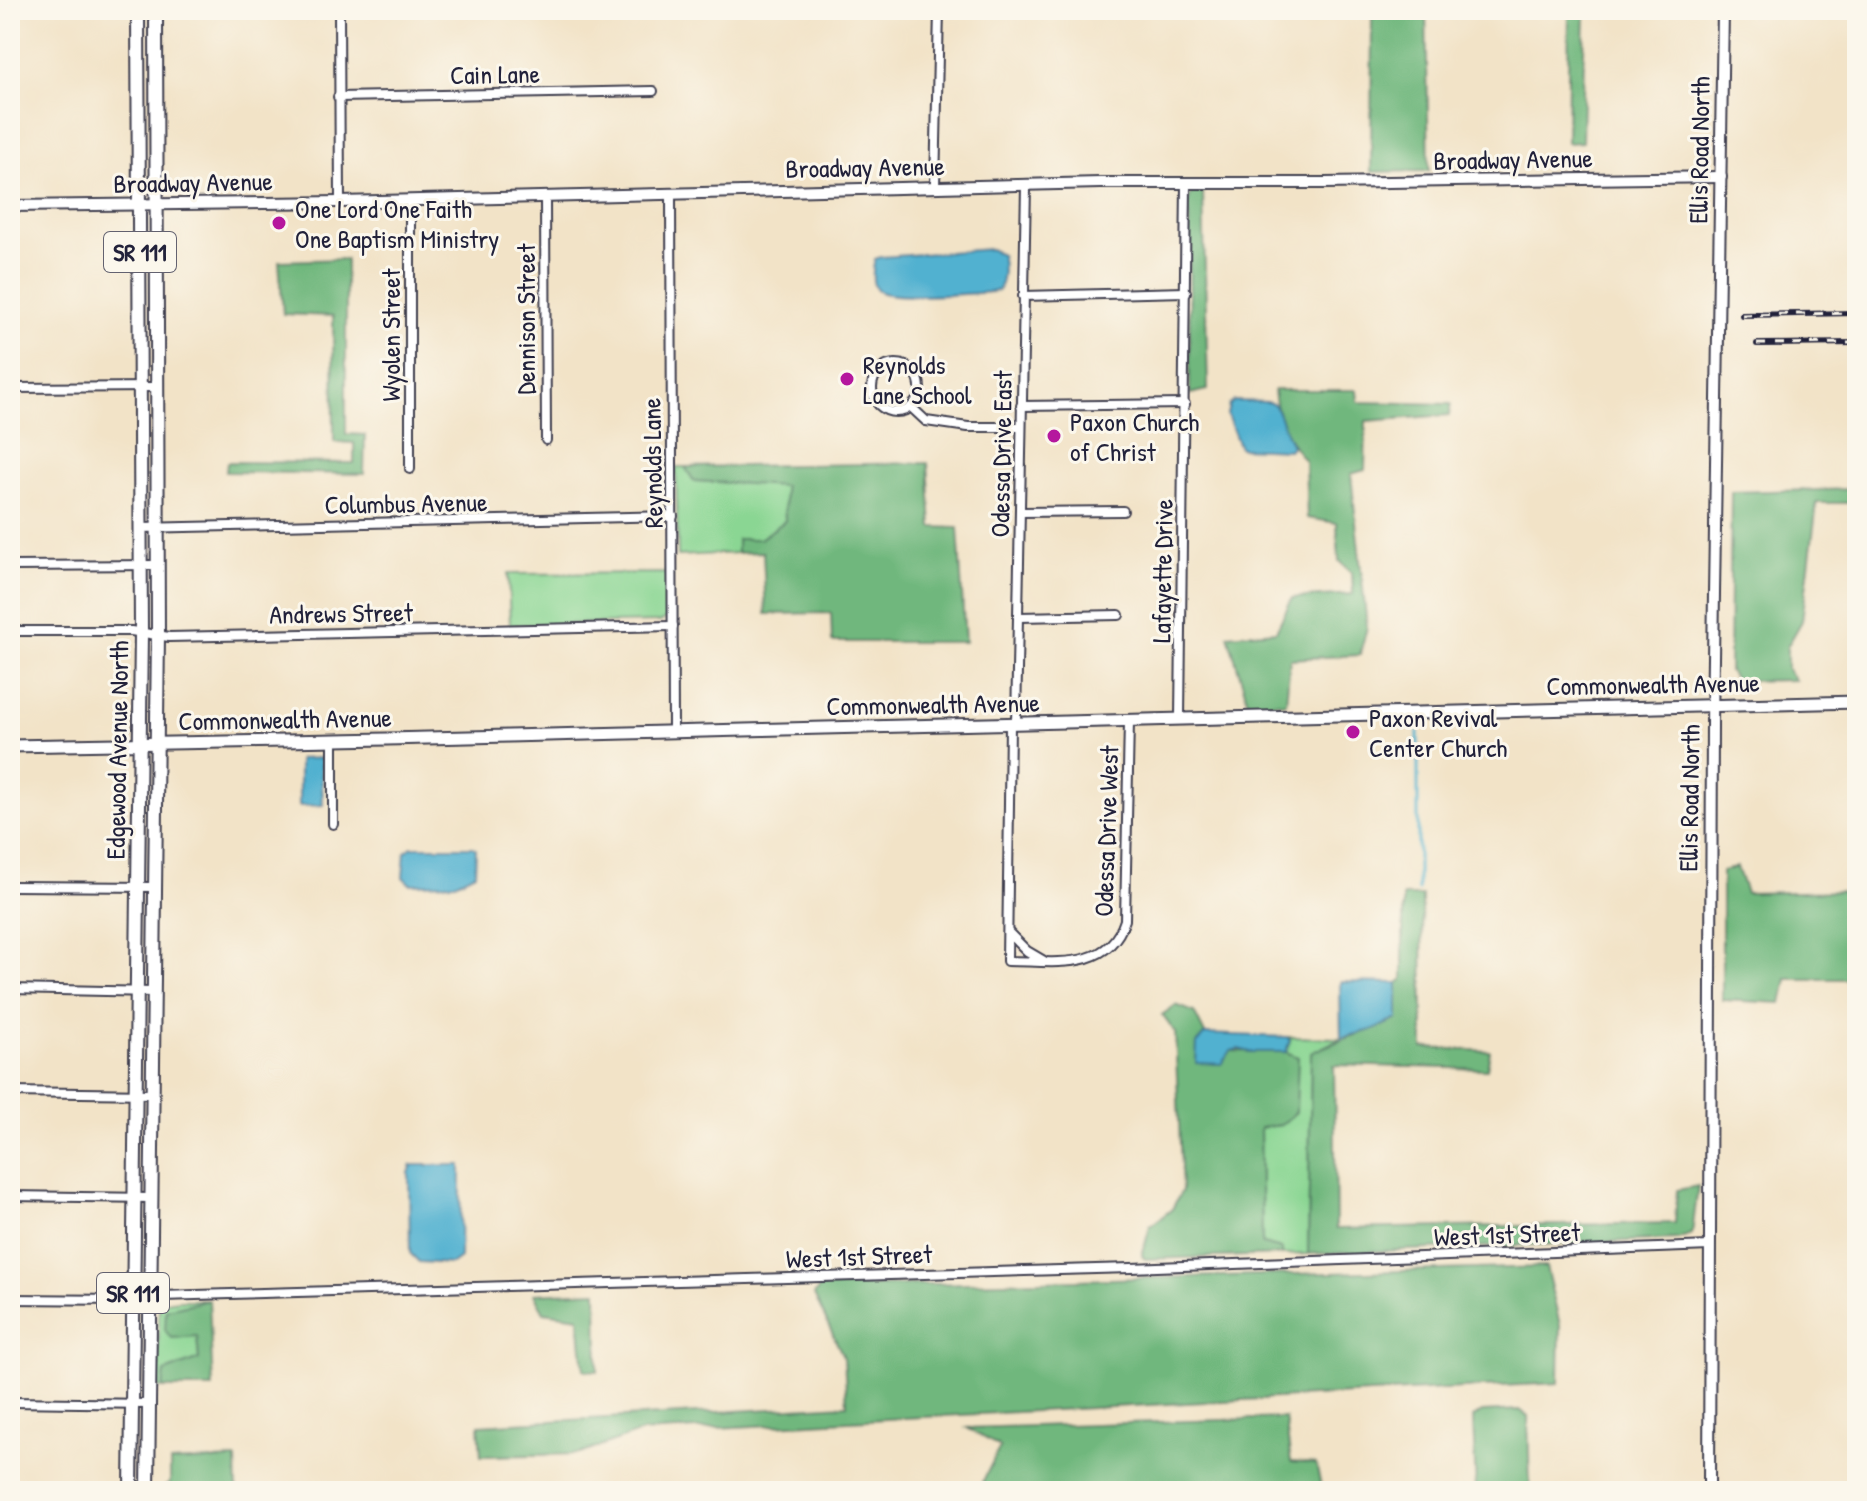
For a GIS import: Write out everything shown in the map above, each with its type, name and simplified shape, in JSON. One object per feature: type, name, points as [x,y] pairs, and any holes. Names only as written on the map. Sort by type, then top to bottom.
[{"type":"main road","name":"Edgewood Avenue North","points":[[131,1491],[141,633],[138,16]]},
{"type":"main road","name":"Edgewood Avenue North","points":[[148,1491],[158,635],[156,16]]},
{"type":"main road","name":"Commonwealth Avenue","points":[[10,746],[1857,702]]},
{"type":"street","points":[[10,54],[14,10]]},
{"type":"street","points":[[339,10],[340,202]]},
{"type":"street","points":[[935,187],[939,10]]},
{"type":"street","name":"Ellis Road North","points":[[1709,1491],[1713,704],[1723,10]]},
{"type":"street","points":[[138,16],[156,16]]},
{"type":"street","name":"Cain Lane","points":[[338,97],[653,91]]},
{"type":"street","name":"Broadway Avenue","points":[[10,206],[340,202],[1026,185],[1418,183],[1721,177]]},
{"type":"street","name":"Lafayette Drive","points":[[1180,719],[1186,183]]},
{"type":"street","name":"Odessa Drive East","points":[[1026,185],[1019,617],[1007,961],[1044,961]]},
{"type":"street","name":"Reynolds Lane","points":[[671,194],[673,731]]},
{"type":"street","name":"Dennison Street","points":[[545,197],[546,440]]},
{"type":"street","name":"Wyolen Street","points":[[410,200],[410,469]]},
{"type":"street","points":[[1023,296],[1186,292]]},
{"type":"street","points":[[893,364],[901,364],[914,371],[920,393],[911,407],[897,412],[889,411],[876,401],[872,385],[879,371],[893,364]]},
{"type":"street","points":[[10,388],[158,387]]},
{"type":"street","points":[[1021,406],[1185,404]]},
{"type":"street","points":[[911,407],[926,421],[968,427],[1021,427]]},
{"type":"street","points":[[1020,512],[1123,511]]},
{"type":"street","name":"Columbus Avenue","points":[[140,528],[673,516]]},
{"type":"street","points":[[10,566],[158,565]]},
{"type":"street","points":[[1019,617],[1119,615]]},
{"type":"street","name":"Andrews Street","points":[[10,631],[158,635],[673,626]]},
{"type":"street","name":"Odessa Drive West","points":[[1044,961],[1076,961],[1095,956],[1116,941],[1125,920],[1128,903],[1129,721]]},
{"type":"street","points":[[333,740],[333,824]]},
{"type":"street","points":[[10,886],[156,887]]},
{"type":"street","points":[[1007,931],[1027,951],[1044,961]]},
{"type":"street","points":[[10,989],[154,992]]},
{"type":"street","points":[[10,1092],[152,1094]]},
{"type":"street","points":[[10,1196],[151,1198]]},
{"type":"street","name":"West 1st Street","points":[[10,1299],[133,1298],[1131,1268],[1710,1246]]},
{"type":"street","points":[[10,1402],[149,1404]]},
{"type":"green space","points":[[1372,10],[1426,10],[1429,171],[1371,172]]},
{"type":"green space","points":[[1569,10],[1585,10],[1582,142],[1567,143]]},
{"type":"green space","points":[[1203,192],[1208,390],[1190,394],[1189,198],[1192,193]]},
{"type":"green space","points":[[346,259],[346,434],[365,435],[364,474],[226,472],[227,462],[354,463],[354,443],[334,442],[333,316],[283,314],[279,261]]},
{"type":"green space","points":[[1274,390],[1357,390],[1358,402],[1451,404],[1449,415],[1366,421],[1365,470],[1351,474],[1367,627],[1360,655],[1290,659],[1286,703],[1248,702],[1228,635],[1276,631],[1292,598],[1353,594],[1352,573],[1339,561],[1337,523],[1307,518],[1305,461],[1284,428]]},
{"type":"green space","points":[[928,463],[932,527],[958,528],[965,642],[832,642],[831,613],[766,614],[763,552],[737,553],[737,539],[760,539],[785,521],[784,486],[694,481],[685,467]]},
{"type":"green space","points":[[676,467],[685,467],[694,481],[784,485],[785,521],[760,539],[738,539],[737,553],[678,556]]},
{"type":"green space","points":[[1857,489],[1857,503],[1817,503],[1802,621],[1787,647],[1787,669],[1795,680],[1736,681],[1729,671],[1731,492]]},
{"type":"green space","points":[[669,573],[670,616],[660,622],[510,625],[508,574]]},
{"type":"green space","points":[[1737,867],[1746,893],[1857,891],[1857,979],[1787,979],[1782,1003],[1722,1000],[1722,871]]},
{"type":"green space","points":[[1403,896],[1422,896],[1423,1048],[1490,1051],[1487,1069],[1334,1065],[1336,1229],[1675,1223],[1677,1190],[1698,1186],[1692,1234],[1678,1239],[1308,1254],[1311,1053],[1398,1019],[1398,983],[1403,979]]},
{"type":"green space","points":[[1176,1005],[1194,1012],[1205,1034],[1197,1043],[1231,1051],[1286,1052],[1298,1057],[1296,1112],[1281,1125],[1260,1128],[1262,1244],[1282,1249],[1282,1255],[1145,1259],[1142,1256],[1150,1226],[1172,1209],[1182,1190],[1175,1032],[1162,1015]]},
{"type":"green space","points":[[1287,1037],[1341,1038],[1311,1053],[1308,1254],[1282,1255],[1281,1249],[1262,1244],[1260,1128],[1280,1125],[1298,1058],[1286,1052],[1290,1040]]},
{"type":"green space","points":[[1546,1267],[1560,1325],[1559,1383],[641,1432],[580,1454],[481,1456],[479,1425],[847,1405],[844,1358],[814,1295],[820,1287]]},
{"type":"green space","points":[[597,1291],[598,1371],[584,1370],[579,1317],[544,1312],[534,1294]]},
{"type":"green space","points":[[209,1300],[166,1309],[171,1338],[197,1336],[199,1360],[165,1372],[163,1388],[158,1388],[159,1309],[165,1302]]},
{"type":"green space","points":[[209,1300],[213,1388],[163,1388],[165,1372],[199,1359],[197,1336],[171,1338],[165,1330],[166,1309]]},
{"type":"green space","points":[[1520,1410],[1528,1416],[1530,1491],[1476,1491],[1473,1418],[1482,1412]]},
{"type":"green space","points":[[1285,1418],[1291,1462],[1316,1464],[1322,1491],[978,1491],[1000,1447],[967,1428]]},
{"type":"green space","points":[[236,1459],[237,1491],[163,1491],[170,1483],[170,1462]]},
{"type":"water","points":[[990,249],[1001,254],[1002,258],[1003,276],[999,290],[913,296],[884,293],[877,290],[873,283],[875,259],[881,257]]},
{"type":"water","points":[[1234,401],[1275,405],[1292,446],[1289,450],[1240,448],[1227,415],[1229,405]]},
{"type":"water","points":[[321,758],[323,805],[299,806],[299,759]]},
{"type":"water","points":[[412,847],[473,847],[476,849],[475,873],[455,883],[410,884],[403,877],[405,852]]},
{"type":"water","points":[[1340,982],[1398,983],[1398,1019],[1341,1038]]},
{"type":"water","points":[[1205,1034],[1287,1037],[1290,1040],[1286,1052],[1238,1049],[1231,1051],[1221,1064],[1196,1063],[1197,1043]]},
{"type":"water","points":[[412,1165],[461,1165],[460,1258],[452,1264],[419,1262],[410,1253],[409,1173]]},
{"type":"waterway","points":[[1418,732],[1418,890]]},
{"type":"railway","points":[[1742,315],[1857,313]]},
{"type":"railway","points":[[1757,344],[1857,343]]},
{"type":"place","name":"One Lord One Faith One Baptism Ministry","points":[[279,223]]},
{"type":"place","name":"Reynolds Lane School","points":[[847,379]]},
{"type":"place","name":"Paxon Church of Christ","points":[[1054,436]]},
{"type":"place","name":"Paxon Revival Center Church","points":[[1353,732]]}]
